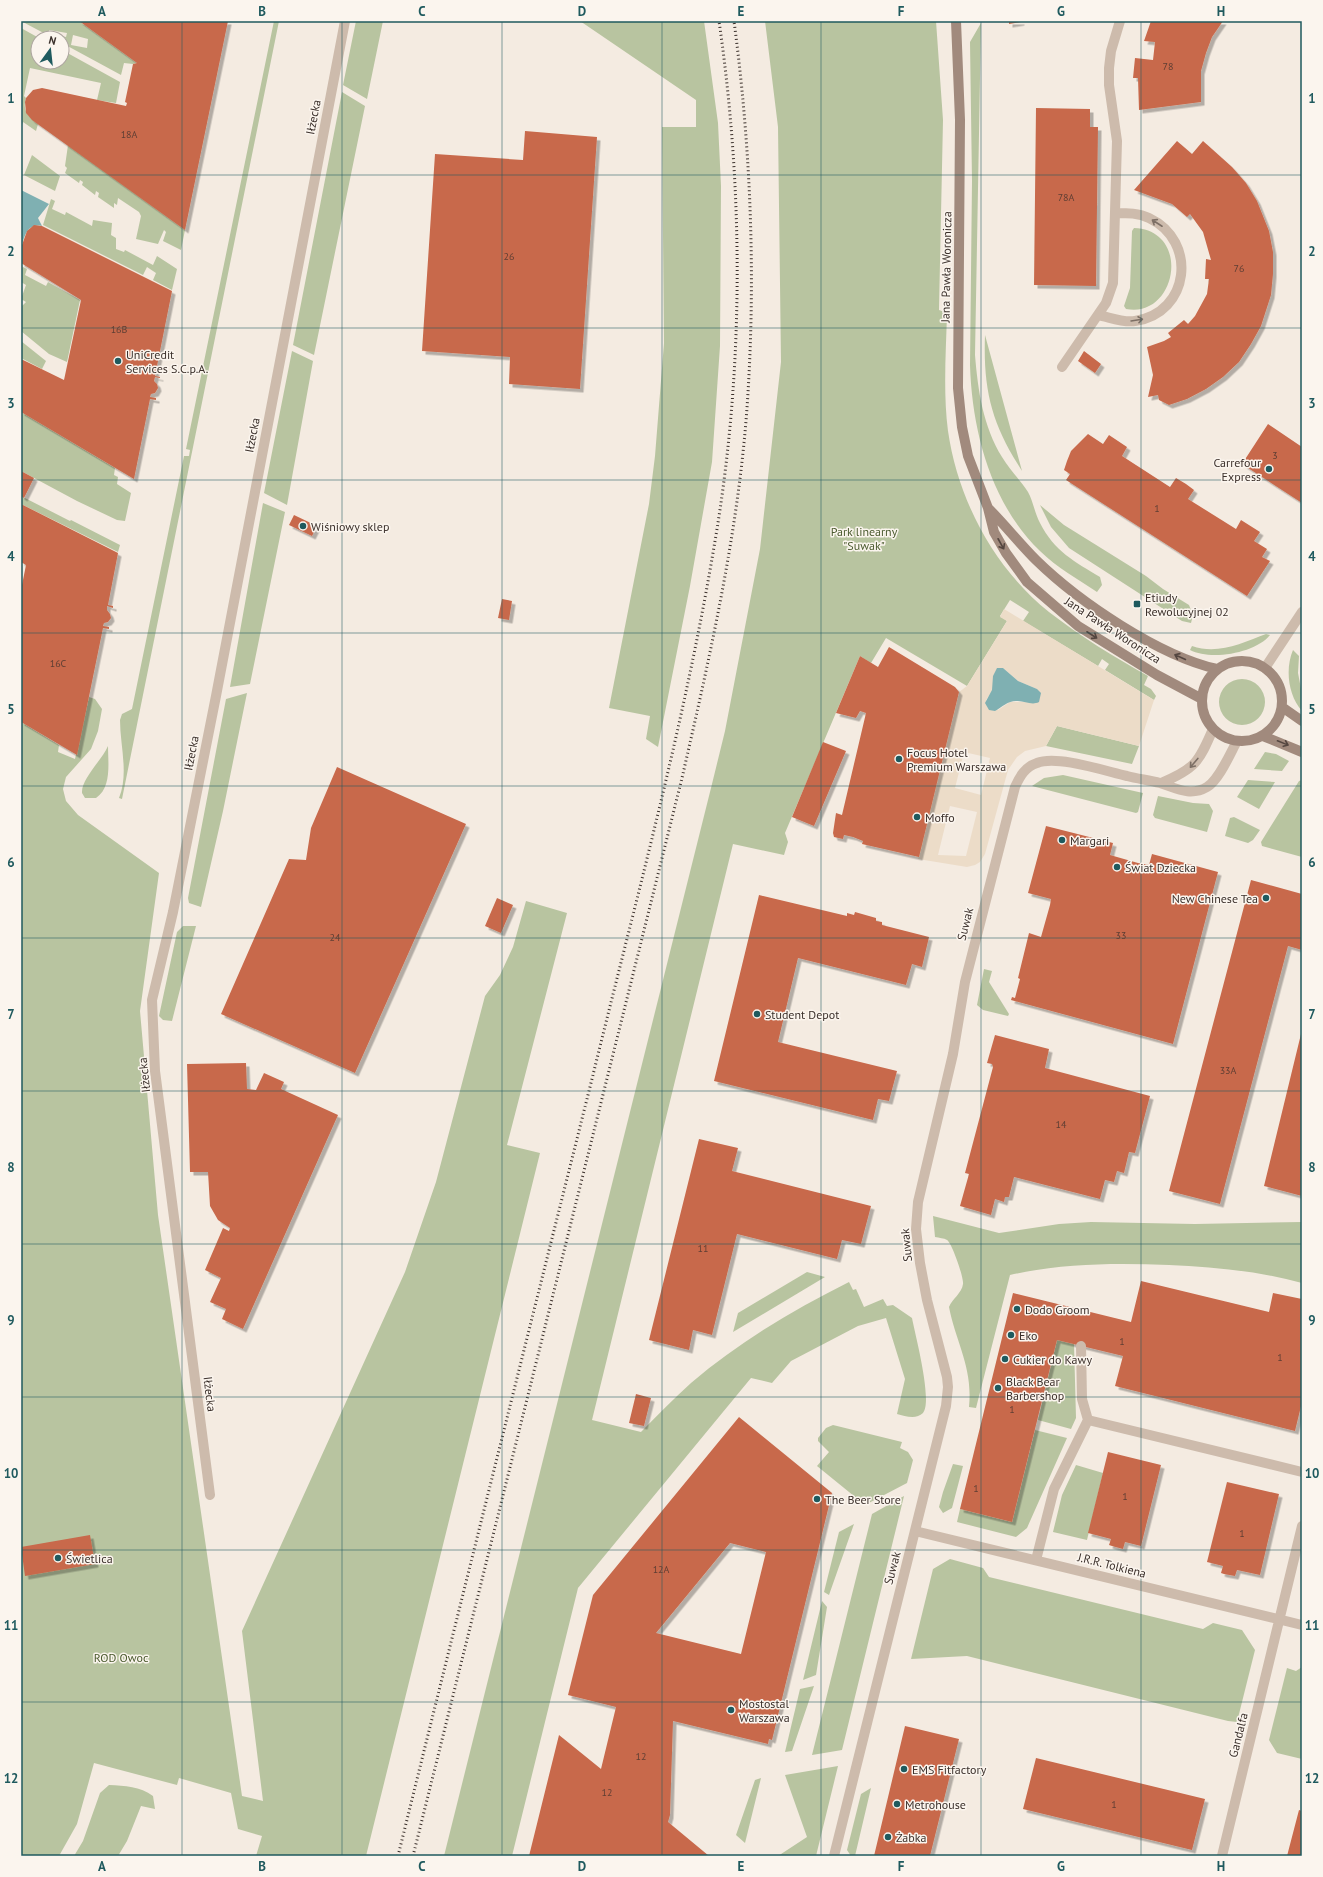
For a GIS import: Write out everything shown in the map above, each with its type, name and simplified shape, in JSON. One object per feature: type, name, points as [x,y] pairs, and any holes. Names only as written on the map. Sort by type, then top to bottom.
[{"type":"street","name":"Iłżecka","points":[[210,1495],[155,1071],[152,1000],[173,912],[215,704],[345,21]]},
{"type":"street","name":"Jana Pawła Woronicza","points":[[956,21],[960,120],[958,388],[962,427],[968,456],[988,508],[994,532],[1006,554],[1026,582],[1078,626],[1157,675],[1202,699]]},
{"type":"street","points":[[1062,367],[1098,315],[1110,295],[1113,283],[1117,141],[1109,85],[1109,68],[1111,51],[1120,21]]},
{"type":"street","points":[[1098,315],[1133,322],[1148,318],[1167,304],[1176,293],[1182,272],[1181,258],[1174,240],[1168,231],[1148,217],[1138,214],[1116,213]]},
{"type":"street","name":"Jana Pawła Woronicza","points":[[988,508],[1036,559],[1068,588],[1088,603],[1168,652],[1200,665],[1217,669]]},
{"type":"street","points":[[1265,668],[1302,612]]},
{"type":"street","points":[[1246,661],[1256,663],[1265,668],[1279,685],[1282,696],[1282,708],[1278,719],[1272,729],[1262,736],[1250,741],[1237,741],[1224,738],[1213,729],[1202,710],[1202,699],[1206,682],[1217,669],[1231,662],[1246,661]]},
{"type":"street","points":[[1282,708],[1302,721]]},
{"type":"street","points":[[1161,784],[1184,774],[1191,768],[1204,749],[1213,729]]},
{"type":"street","points":[[1262,736],[1302,752]]},
{"type":"street","name":"Suwak","points":[[834,1856],[946,1406],[948,1387],[945,1367],[929,1307],[920,1262],[916,1229],[918,1202],[953,1054],[965,982],[1015,787],[1024,771],[1037,762],[1046,761],[1078,765],[1161,784],[1184,791],[1196,791],[1206,788],[1215,778],[1237,741]]},
{"type":"street","points":[[1036,1560],[1054,1490],[1088,1420],[1082,1399],[1081,1346]]},
{"type":"street","points":[[1088,1420],[1302,1472]]},
{"type":"street","name":"Gandalfa","points":[[1222,1856],[1302,1526]]},
{"type":"street","name":"J.R.R. Tolkiena","points":[[915,1531],[1302,1625]]},
{"type":"green space","points":[[21,21],[79,21],[137,63],[124,63],[121,75],[70,47],[70,30],[38,30]],"holes":[[[73,35],[88,39],[87,48],[71,45]]]},
{"type":"green space","points":[[274,21],[279,21],[122,799],[119,798],[122,789],[124,769],[120,720],[122,714],[132,709],[184,456],[189,456],[190,450],[186,449]]},
{"type":"green space","points":[[356,21],[383,21],[367,99],[343,85]]},
{"type":"green space","points":[[580,21],[704,21],[718,123],[721,186],[720,346],[712,462],[690,586],[658,747],[646,739],[650,716],[609,708],[649,504],[655,456],[664,343],[662,127],[696,127],[696,100]]},
{"type":"green space","name":"Park linearny \"Suwak\"","points":[[765,21],[936,21],[943,120],[939,310],[947,313],[945,372],[946,416],[953,457],[960,482],[982,531],[1011,575],[1049,612],[1110,654],[1148,676],[1144,685],[1151,689],[1156,696],[1154,700],[1105,670],[1109,664],[1102,659],[1098,666],[1023,621],[1029,612],[1010,600],[1000,616],[1007,621],[967,686],[886,638],[871,663],[860,656],[785,833],[788,842],[784,855],[733,844],[592,1420],[641,1432],[691,1383],[747,1340],[787,1315],[849,1282],[853,1290],[856,1289],[864,1307],[883,1299],[887,1306],[893,1305],[912,1318],[925,1382],[926,1406],[923,1413],[917,1416],[910,1417],[897,1414],[905,1379],[886,1318],[858,1326],[791,1361],[772,1383],[751,1378],[578,1588],[512,1856],[444,1856],[725,731],[760,549],[781,362],[778,127]]},
{"type":"green space","points":[[981,23],[975,355],[982,408],[990,433],[996,445],[1005,462],[1028,492],[1038,519],[1046,533],[1066,555],[1100,577],[1102,585],[1097,592],[1053,563],[1023,532],[997,489],[987,465],[980,440],[975,415],[970,365],[972,181],[970,42]]},
{"type":"green space","points":[[21,28],[30,33],[30,68],[24,96],[26,98],[25,110],[31,119],[38,124],[36,131],[23,122],[21,128]]},
{"type":"green space","points":[[70,54],[120,82],[116,103],[97,100],[101,83],[39,70],[70,70]]},
{"type":"green space","points":[[342,92],[365,106],[314,355],[293,345]]},
{"type":"green space","points":[[68,145],[185,230],[181,250],[163,241],[166,232],[164,230],[158,244],[136,239],[141,216],[139,212],[118,198],[117,205],[114,203],[114,208],[98,197],[99,193],[96,191],[95,195],[82,185],[83,182],[80,180],[79,183],[65,173],[67,168],[65,166]]},
{"type":"green space","points":[[32,155],[60,176],[55,191],[24,175]]},
{"type":"green space","points":[[51,199],[55,201],[52,209],[65,215],[66,212],[92,226],[93,220],[112,223],[111,235],[116,238],[116,249],[124,252],[125,250],[153,265],[157,256],[177,269],[172,290],[153,280],[156,273],[147,267],[143,275],[43,225]]},
{"type":"green space","points":[[1134,228],[1152,232],[1164,243],[1170,257],[1171,273],[1166,288],[1157,301],[1143,308],[1126,309],[1124,306],[1130,288],[1132,231]]},
{"type":"green space","points":[[23,267],[27,269],[25,275],[46,286],[48,282],[80,300],[67,362],[49,354],[21,331],[21,307],[26,302],[21,299],[26,285],[21,282],[21,269]]},
{"type":"green space","points":[[985,335],[1022,471],[1003,438],[992,406],[986,373]]},
{"type":"green space","points":[[21,341],[46,361],[42,369],[21,358]]},
{"type":"green space","points":[[292,351],[313,361],[287,505],[264,493]]},
{"type":"green space","points":[[21,412],[115,468],[114,475],[118,477],[117,484],[131,493],[125,521],[117,520],[77,501],[21,471]]},
{"type":"green space","points":[[21,496],[120,545],[118,552],[21,504]]},
{"type":"green space","points":[[263,503],[285,512],[250,684],[230,687]]},
{"type":"green space","points":[[1040,505],[1064,525],[1146,576],[1163,589],[1189,605],[1193,615],[1191,623],[1182,621],[1069,548],[1051,527]]},
{"type":"green space","points":[[1266,634],[1270,635],[1255,646],[1244,651],[1221,655],[1209,655],[1190,650],[1192,646],[1221,649]]},
{"type":"green space","points":[[1293,650],[1299,656],[1298,673],[1302,694],[1302,711],[1297,705],[1289,682],[1289,665]]},
{"type":"green space","points":[[1242,679],[1255,683],[1261,689],[1265,702],[1261,715],[1255,721],[1242,725],[1229,721],[1223,715],[1219,702],[1223,689],[1229,683]]},
{"type":"green space","points":[[247,693],[223,811],[201,907],[189,903],[188,898],[226,699]]},
{"type":"green space","name":"ROD Owoc","points":[[89,697],[95,699],[102,709],[98,731],[91,749],[66,777],[63,789],[66,801],[78,815],[159,873],[140,1011],[158,1215],[242,1796],[263,1801],[242,1631],[405,1272],[436,1182],[485,996],[500,975],[513,947],[526,901],[567,913],[507,1145],[540,1153],[366,1856],[256,1856],[262,1836],[238,1829],[231,1793],[179,1778],[177,1785],[94,1763],[77,1824],[59,1856],[21,1856],[21,722],[59,745],[58,752],[75,759]]},
{"type":"green space","points":[[1057,726],[1139,746],[1132,764],[1046,746]]},
{"type":"green space","points":[[108,746],[108,774],[105,788],[96,798],[85,798],[82,793],[85,782]]},
{"type":"green space","points":[[1265,752],[1276,754],[1289,761],[1282,771],[1254,769]]},
{"type":"green space","points":[[1063,775],[1143,793],[1138,812],[1136,813],[1032,786],[1044,778]]},
{"type":"green space","points":[[1248,780],[1275,782],[1259,809],[1237,797]]},
{"type":"green space","points":[[1302,780],[1302,857],[1262,846],[1261,842],[1299,781]]},
{"type":"green space","points":[[1158,796],[1193,803],[1209,804],[1213,811],[1207,832],[1155,818],[1153,815]]},
{"type":"green space","points":[[1234,817],[1260,830],[1253,840],[1248,843],[1225,836],[1230,818]]},
{"type":"green space","points":[[183,926],[196,926],[172,1021],[163,1020],[159,1016],[177,932]]},
{"type":"green space","points":[[984,969],[992,971],[989,982],[1009,1014],[1008,1016],[983,1010],[977,1005]]},
{"type":"green space","points":[[933,1216],[999,1233],[1059,1224],[1091,1222],[1195,1224],[1302,1222],[1302,1283],[1269,1275],[1236,1270],[1149,1264],[1069,1266],[1010,1275],[976,1408],[969,1407],[969,1380],[949,1307],[961,1290],[963,1284],[962,1275],[952,1247],[946,1239],[935,1237]]},
{"type":"green space","points":[[807,1272],[825,1277],[733,1332],[738,1313]]},
{"type":"green space","points":[[1057,1340],[1074,1344],[1076,1418],[1071,1429],[1038,1420]]},
{"type":"green space","points":[[833,1425],[902,1442],[900,1448],[908,1452],[913,1460],[907,1483],[865,1505],[817,1466],[829,1452],[818,1441],[818,1438],[826,1428]]},
{"type":"green space","points":[[1035,1430],[1067,1438],[1027,1528],[1016,1537],[957,1522],[960,1509],[1012,1522]]},
{"type":"green space","points":[[953,1464],[963,1466],[952,1508],[943,1513],[939,1507]]},
{"type":"green space","points":[[1076,1465],[1103,1473],[1087,1540],[1053,1532],[1062,1495]]},
{"type":"green space","points":[[904,1496],[842,1750],[812,1755],[872,1514]]},
{"type":"green space","points":[[854,1524],[829,1595],[824,1592],[839,1532]]},
{"type":"green space","points":[[950,1559],[983,1568],[989,1577],[1203,1629],[1213,1623],[1242,1630],[1255,1650],[1237,1722],[967,1656],[911,1659],[933,1569]]},
{"type":"green space","points":[[822,1601],[827,1607],[816,1675],[803,1680]]},
{"type":"green space","points":[[1302,1667],[1302,1759],[1277,1753],[1269,1740],[1287,1668],[1296,1671]]},
{"type":"green space","points":[[814,1686],[792,1751],[785,1752],[800,1689]]},
{"type":"green space","points":[[838,1766],[816,1856],[778,1856],[807,1837],[785,1775]]},
{"type":"green space","points":[[761,1778],[745,1843],[736,1835],[755,1780]]},
{"type":"green space","points":[[109,1785],[132,1787],[143,1790],[153,1796],[155,1809],[141,1806],[127,1841],[118,1856],[74,1856],[83,1841],[100,1793]]},
{"type":"green space","points":[[871,1788],[855,1856],[851,1856],[847,1850],[861,1794]]},
{"type":"shaded area","points":[[1004,609],[1154,700],[1139,746],[1057,726],[1046,746],[1025,751],[1017,757],[1008,770],[985,854],[980,862],[967,867],[918,859],[959,692],[967,686],[1007,621],[1000,617]],"holes":[[[1003,668],[1018,681],[1037,689],[1025,702],[1010,702],[998,710],[986,700],[994,686],[993,676]],[[964,752],[990,758],[981,795],[955,788]],[[950,806],[977,812],[966,856],[938,855]]]},
{"type":"water","points":[[21,190],[49,204],[38,218],[42,226],[33,226],[27,231],[21,247]]},
{"type":"water","points":[[997,668],[1003,668],[1018,681],[1037,689],[1041,693],[1039,702],[1033,703],[1013,701],[995,711],[989,710],[985,703],[992,690],[993,676]]},
{"type":"building","points":[[79,21],[228,21],[185,230],[32,120],[26,113],[26,98],[33,90],[42,88],[126,106],[127,103],[125,102],[133,64],[137,63]]},
{"type":"building","points":[[1009,21],[1021,21],[1021,22],[1009,24]]},
{"type":"building","points":[[1151,21],[1223,21],[1212,37],[1201,71],[1201,102],[1139,110],[1138,78],[1133,78],[1135,58],[1153,60],[1155,42],[1144,41]]},
{"type":"building","points":[[1036,108],[1090,109],[1090,127],[1098,127],[1096,286],[1034,285]]},
{"type":"building","points":[[525,131],[597,137],[580,389],[509,384],[510,357],[422,351],[435,154],[523,160]]},
{"type":"building","points":[[1177,141],[1192,154],[1203,141],[1232,167],[1246,183],[1257,201],[1269,231],[1273,252],[1273,274],[1271,295],[1261,326],[1239,362],[1223,377],[1206,389],[1187,399],[1169,405],[1159,400],[1158,395],[1148,397],[1153,375],[1147,347],[1171,337],[1168,333],[1184,320],[1188,324],[1195,316],[1207,294],[1209,279],[1205,279],[1206,259],[1211,260],[1203,232],[1190,214],[1187,217],[1172,204],[1134,190]]},
{"type":"building","points":[[34,225],[42,226],[172,291],[155,376],[160,378],[155,377],[154,381],[158,388],[155,393],[151,394],[150,397],[156,398],[156,400],[150,399],[134,479],[21,412],[21,359],[64,380],[81,300],[21,263],[22,245],[27,231]]},
{"type":"building","points":[[1084,351],[1101,364],[1095,373],[1078,361]]},
{"type":"building","points":[[1268,424],[1302,447],[1302,503],[1242,464]]},
{"type":"building","points":[[1088,434],[1103,444],[1109,435],[1127,447],[1122,456],[1170,487],[1176,478],[1194,490],[1188,499],[1236,529],[1241,520],[1260,532],[1254,541],[1267,549],[1262,557],[1270,561],[1247,596],[1066,480],[1070,474],[1064,470],[1071,451]]},
{"type":"building","points":[[21,471],[34,478],[24,498],[21,496]]},
{"type":"building","points":[[21,504],[118,553],[108,605],[113,606],[113,608],[107,606],[107,610],[111,618],[108,622],[104,623],[103,626],[109,627],[109,629],[103,628],[77,755],[21,722],[21,590],[26,565],[21,562]]},
{"type":"building","points":[[294,515],[317,526],[312,536],[289,525]]},
{"type":"building","points":[[502,599],[512,601],[509,620],[498,618]]},
{"type":"building","name":"Focus Hotel Premium Warszawa","points":[[889,647],[955,687],[959,692],[919,857],[862,844],[863,841],[853,837],[844,835],[843,839],[834,837],[833,833],[836,813],[842,815],[866,713],[860,711],[856,718],[836,713],[860,656],[878,667]]},
{"type":"building","points":[[823,742],[846,751],[814,826],[792,817]]},
{"type":"building","points":[[337,767],[466,824],[355,1073],[221,1014],[289,859],[306,860],[311,828]]},
{"type":"building","points":[[1046,826],[1113,843],[1110,855],[1138,863],[1149,865],[1152,854],[1218,872],[1173,1044],[1011,1000],[1012,997],[1015,998],[1020,979],[1018,978],[1029,933],[1041,937],[1050,905],[1051,899],[1028,893]]},
{"type":"building","points":[[1251,880],[1302,894],[1302,950],[1288,946],[1220,1204],[1169,1191]]},
{"type":"building","name":"Student Depot","points":[[759,895],[847,916],[847,913],[854,915],[855,912],[876,918],[876,921],[882,922],[882,925],[929,937],[922,967],[912,964],[906,985],[798,958],[778,1042],[897,1071],[889,1101],[878,1099],[873,1120],[714,1081]]},
{"type":"building","points":[[497,898],[513,905],[501,933],[485,926]]},
{"type":"building","points":[[1302,1034],[1302,1196],[1264,1186]]},
{"type":"building","points":[[995,1035],[1049,1049],[1045,1068],[1150,1096],[1135,1153],[1129,1152],[1124,1173],[1117,1171],[1114,1182],[1105,1180],[1100,1199],[1014,1177],[1009,1197],[1005,1197],[1004,1202],[995,1199],[991,1215],[960,1206],[969,1174],[965,1173],[993,1067],[992,1064],[987,1063]]},
{"type":"building","points":[[246,1063],[247,1089],[256,1090],[264,1073],[284,1082],[281,1089],[338,1115],[243,1329],[222,1319],[226,1309],[210,1302],[221,1278],[205,1270],[223,1228],[229,1231],[230,1228],[218,1220],[210,1206],[208,1172],[190,1172],[187,1064]]},
{"type":"building","points":[[699,1139],[738,1148],[732,1171],[871,1206],[861,1244],[842,1240],[837,1259],[737,1234],[712,1335],[693,1330],[689,1350],[649,1340]]},
{"type":"building","points":[[1141,1281],[1269,1312],[1273,1293],[1302,1299],[1302,1402],[1295,1431],[1115,1386],[1123,1356],[1057,1340],[1012,1522],[960,1509],[1013,1293],[1131,1322]]},
{"type":"building","points":[[636,1394],[651,1398],[644,1426],[629,1423]]},
{"type":"building","points":[[739,1417],[832,1493],[772,1740],[769,1739],[768,1744],[673,1721],[670,1815],[668,1822],[709,1856],[529,1856],[559,1735],[601,1769],[616,1707],[568,1695],[593,1595]],"holes":[[[730,1543],[766,1552],[741,1654],[656,1633]]]},
{"type":"building","points":[[1108,1452],[1161,1465],[1141,1546],[1125,1542],[1123,1549],[1109,1545],[1111,1539],[1088,1533]]},
{"type":"building","points":[[1227,1482],[1279,1494],[1260,1575],[1237,1570],[1235,1576],[1224,1574],[1221,1573],[1223,1566],[1207,1562]]},
{"type":"building","name":"Świetlica","points":[[90,1535],[95,1564],[25,1576],[21,1547]]},
{"type":"building","points":[[905,1726],[959,1739],[930,1856],[874,1856]]},
{"type":"building","points":[[1036,1758],[1205,1799],[1192,1850],[1023,1809]]},
{"type":"building","points":[[1299,1810],[1302,1811],[1302,1856],[1287,1856]]},
{"type":"railway","points":[[398,1856],[674,748],[702,614],[714,547],[724,482],[731,416],[737,284],[733,152],[719,21]]},
{"type":"railway","points":[[413,1856],[682,778],[722,594],[743,455],[750,359],[751,262],[748,166],[740,69],[734,21]]},
{"type":"place","name":"UniCredit Services S.C.p.A.","points":[[118,361]]},
{"type":"place","name":"Carrefour Express","points":[[1269,469]]},
{"type":"place","name":"Wiśniowy sklep","points":[[303,526]]},
{"type":"place","name":"Etiudy Rewolucyjnej 02","points":[[1137,604]]},
{"type":"place","name":"Focus Hotel Premium Warszawa","points":[[899,759]]},
{"type":"place","name":"Moffo","points":[[917,817]]},
{"type":"place","name":"Margari","points":[[1062,840]]},
{"type":"place","name":"Świat Dziecka","points":[[1117,867]]},
{"type":"place","name":"New Chinese Tea","points":[[1266,898]]},
{"type":"place","name":"Student Depot","points":[[757,1014]]},
{"type":"place","name":"Dodo Groom","points":[[1017,1309]]},
{"type":"place","name":"Eko","points":[[1011,1335]]},
{"type":"place","name":"Cukier do Kawy","points":[[1005,1359]]},
{"type":"place","name":"Black Bear Barbershop","points":[[998,1388]]},
{"type":"place","name":"The Beer Store","points":[[817,1499]]},
{"type":"place","name":"Świetlica","points":[[58,1558]]},
{"type":"place","name":"Mostostal Warszawa","points":[[731,1710]]},
{"type":"place","name":"EMS Fitfactory","points":[[904,1769]]},
{"type":"place","name":"Metrohouse","points":[[897,1804]]},
{"type":"place","name":"Żabka","points":[[888,1837]]}]
